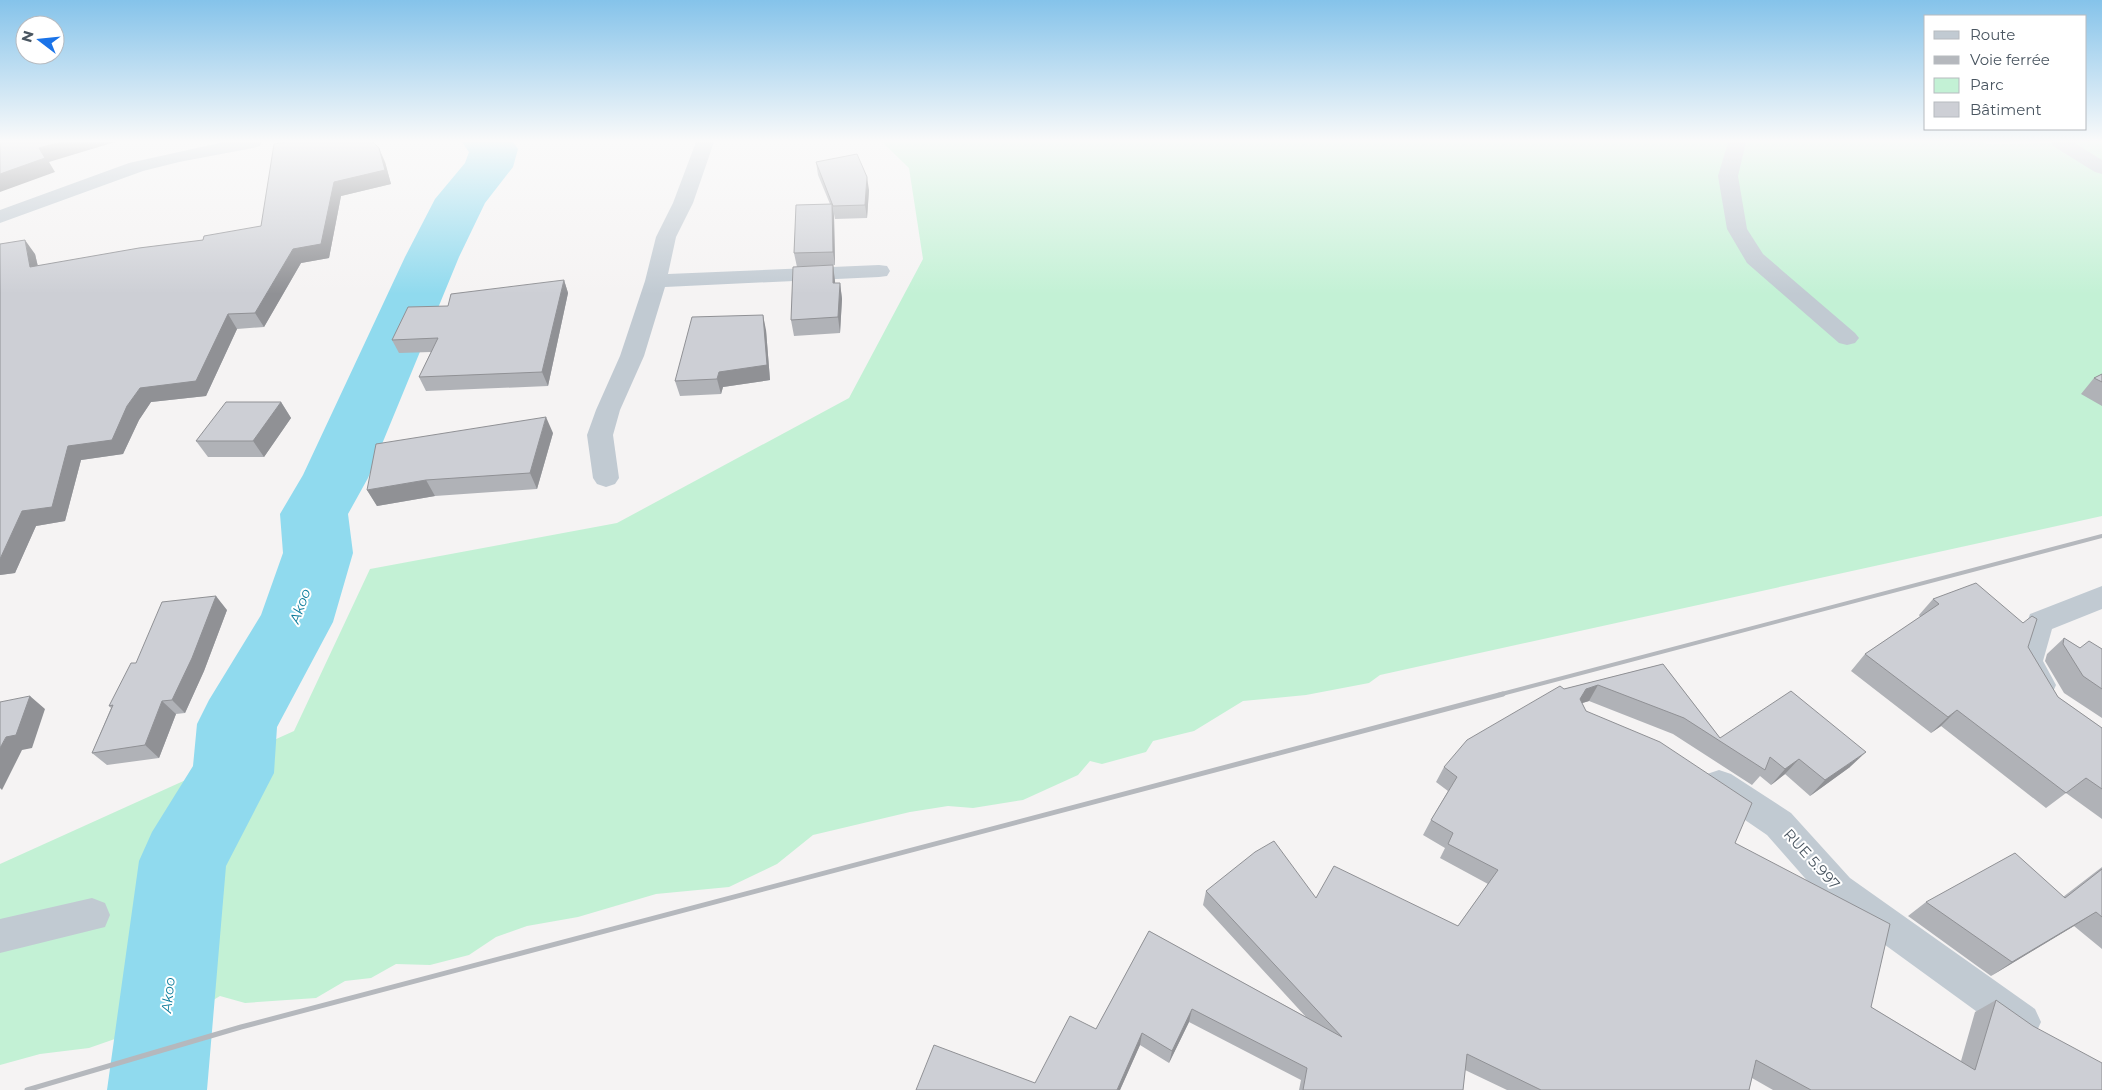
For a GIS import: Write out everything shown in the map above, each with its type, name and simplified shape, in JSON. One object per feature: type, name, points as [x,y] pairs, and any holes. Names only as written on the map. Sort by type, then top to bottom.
[{"type":"street","points":[[0,217],[66,193]]},
{"type":"street","points":[[606,478],[600,435],[608,410],[632,356],[656,281],[666,237],[687,193]]},
{"type":"street","points":[[1731,193],[1737,229],[1755,258],[1846,338]]},
{"type":"street","points":[[656,281],[879,271]]},
{"type":"street","points":[[2059,708],[2052,703],[2028,662],[2040,622],[2102,597]]},
{"type":"street","name":"RUE 5.997","points":[[1692,766],[1779,824],[1838,890],[2025,1024],[2051,1039]]},
{"type":"street","points":[[0,936],[92,915]]},
{"type":"green space","points":[[913,193],[2102,193],[2102,516],[1380,675],[1369,683],[1306,695],[1243,701],[1194,731],[1153,741],[1146,752],[1102,764],[1090,761],[1078,775],[1023,800],[973,808],[948,806],[910,812],[813,835],[777,864],[729,887],[656,894],[578,917],[527,926],[496,937],[469,955],[430,965],[396,964],[371,978],[345,981],[316,998],[245,1003],[220,996],[195,1011],[89,1048],[40,1054],[0,1065],[0,864],[294,731],[370,569],[617,523],[849,398],[923,259]]},
{"type":"building","points":[[266,193],[332,193],[321,244],[293,249],[255,313],[228,314],[196,381],[140,388],[127,406],[112,440],[68,446],[52,507],[22,511],[0,559],[0,244],[25,240],[30,267],[139,248],[203,240],[204,236],[261,226]]},
{"type":"building","points":[[828,193],[866,193],[865,205],[833,206]]},
{"type":"building","points":[[832,204],[833,252],[794,253],[796,205]]},
{"type":"building","points":[[833,265],[833,283],[840,283],[838,317],[791,320],[793,267]]},
{"type":"building","points":[[564,280],[542,372],[419,377],[438,338],[392,340],[408,307],[448,306],[451,294]]},
{"type":"building","points":[[763,315],[767,365],[719,372],[717,379],[675,381],[692,317]]},
{"type":"building","points":[[2102,374],[2102,382],[2094,378]]},
{"type":"building","points":[[226,402],[281,402],[253,441],[196,441]]},
{"type":"building","points":[[546,417],[530,473],[426,480],[367,490],[376,444]]},
{"type":"building","points":[[1976,583],[2023,623],[2032,616],[2037,619],[2028,647],[2058,697],[2102,728],[2102,789],[2086,778],[2066,793],[1957,710],[1948,717],[1865,654],[1939,604],[1933,599]]},
{"type":"building","points":[[216,596],[192,658],[172,700],[162,701],[145,745],[92,753],[113,705],[109,706],[131,663],[136,663],[162,602]]},
{"type":"building","points":[[2064,638],[2080,648],[2089,641],[2102,649],[2102,689],[2083,676],[2063,644]]},
{"type":"building","points":[[1663,664],[1720,738],[1791,691],[1866,752],[1825,780],[1799,759],[1785,769],[1770,757],[1765,770],[1684,718],[1598,685],[1586,689],[1580,699],[1586,711],[1660,742],[1752,803],[1735,843],[1890,924],[1871,1007],[1975,1070],[1996,1000],[2033,1026],[2102,1063],[2102,1090],[1811,1090],[1756,1060],[1749,1090],[1541,1090],[1467,1054],[1463,1090],[1303,1090],[1307,1068],[1192,1009],[1172,1051],[1142,1033],[1117,1090],[916,1090],[934,1045],[1035,1083],[1070,1016],[1096,1029],[1149,931],[1342,1037],[1206,891],[1255,852],[1274,841],[1316,898],[1334,866],[1458,926],[1498,870],[1448,844],[1453,833],[1431,820],[1457,777],[1444,767],[1467,740],[1560,686],[1564,689]]},
{"type":"building","points":[[30,696],[16,735],[6,737],[0,748],[0,702]]},
{"type":"building","points":[[2015,853],[2065,898],[2102,869],[2102,917],[2096,912],[2012,962],[1926,902]]},
{"type":"waterway","name":"Akoo","points":[[157,1090],[183,861],[233,773],[237,724],[296,622],[318,553],[314,514],[335,478],[432,257],[461,199],[466,193]]},
{"type":"railway","points":[[1498,695],[2102,536]]},
{"type":"railway","points":[[27,1090],[241,1027],[1503,694]]}]
